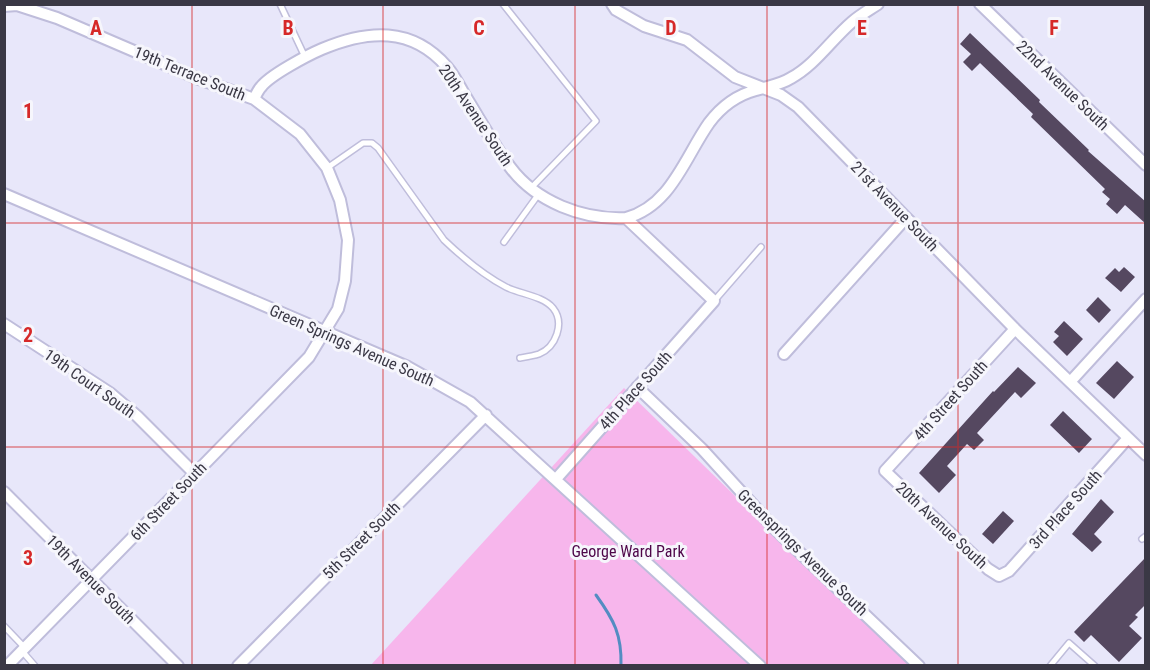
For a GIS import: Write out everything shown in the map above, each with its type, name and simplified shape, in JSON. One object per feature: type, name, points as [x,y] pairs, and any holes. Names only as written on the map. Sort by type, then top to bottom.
[{"type":"street","name":"21st Avenue South","points":[[612,4],[616,10],[644,26],[687,40],[735,77],[781,94],[798,107],[1015,329],[1146,456]]},
{"type":"street","points":[[714,301],[626,218],[649,206],[664,194],[715,116],[732,100],[793,77],[851,22],[878,4]]},
{"type":"street","name":"22nd Avenue South","points":[[980,4],[1146,165]]},
{"type":"street","name":"19th Terrace South","points":[[4,6],[17,5],[57,18],[199,79],[254,99],[300,134],[327,168],[340,200],[348,240],[345,281],[338,309],[325,333]]},
{"type":"street","name":"20th Avenue South","points":[[254,99],[262,85],[305,57],[344,40],[372,34],[400,38],[427,48],[447,67],[511,169],[535,191],[566,209],[582,214],[626,218]]},
{"type":"street","name":"Green Springs Avenue South","points":[[4,194],[408,367],[459,395],[486,416],[556,479],[760,666]]},
{"type":"street","points":[[784,354],[906,218]]},
{"type":"street","points":[[1071,381],[1146,299]]},
{"type":"street","name":"4th Place South","points":[[556,479],[714,301]]},
{"type":"street","name":"19th Court South","points":[[4,324],[110,393],[137,416],[195,474]]},
{"type":"street","name":"4th Street South","points":[[885,471],[1015,329]]},
{"type":"street","name":"6th Street South","points":[[7,666],[309,357],[325,333]]},
{"type":"street","name":"Greensprings Avenue South","points":[[638,387],[702,449],[775,529],[920,666]]},
{"type":"street","name":"5th Street South","points":[[238,666],[371,529],[486,416]]},
{"type":"street","name":"3rd Place South","points":[[999,576],[1009,571],[1128,438]]},
{"type":"street","name":"20th Avenue South","points":[[885,471],[988,569],[999,576]]},
{"type":"street","name":"19th Avenue South","points":[[4,492],[178,666]]},
{"type":"lane","points":[[280,4],[305,57]]},
{"type":"lane","points":[[502,4],[596,121],[535,191],[504,242]]},
{"type":"lane","points":[[327,168],[363,143],[372,143],[444,240],[476,267],[507,288],[552,307],[558,318],[560,329],[550,344],[539,354],[520,358]]},
{"type":"lane","points":[[714,301],[761,247]]},
{"type":"lane","points":[[4,626],[35,666]]},
{"type":"lane","points":[[1050,666],[1069,643],[1092,664]]},
{"type":"green space","name":"George Ward Park","points":[[624,388],[909,665],[370,666]]},
{"type":"building","points":[[970,33],[1040,100],[1039,102],[1088,151],[1146,202],[1146,224],[1125,205],[1117,214],[1106,204],[1110,199],[1102,192],[1105,189],[1031,117],[1033,114],[980,63],[972,71],[963,62],[971,54],[960,44]]},
{"type":"building","points":[[1124,267],[1135,277],[1121,292],[1105,278],[1115,268],[1119,272]]},
{"type":"building","points":[[1098,297],[1111,310],[1099,323],[1086,310]]},
{"type":"building","points":[[1064,321],[1083,339],[1067,356],[1053,342],[1059,336],[1054,332]]},
{"type":"building","points":[[1117,361],[1134,377],[1114,399],[1096,383]]},
{"type":"building","points":[[1018,367],[1036,383],[1021,398],[1015,392],[977,433],[984,440],[974,450],[967,444],[947,466],[956,475],[939,493],[919,473],[993,391]]},
{"type":"building","points":[[1063,411],[1092,439],[1079,453],[1050,425]]},
{"type":"building","points":[[1101,499],[1114,512],[1094,534],[1102,542],[1092,552],[1072,534]]},
{"type":"building","points":[[1003,511],[1014,521],[993,544],[982,534]]},
{"type":"building","points":[[1146,557],[1146,604],[1135,615],[1138,617],[1129,626],[1142,638],[1119,662],[1091,635],[1084,642],[1074,632]]},
{"type":"waterway","points":[[596,595],[616,628],[621,666]]}]
